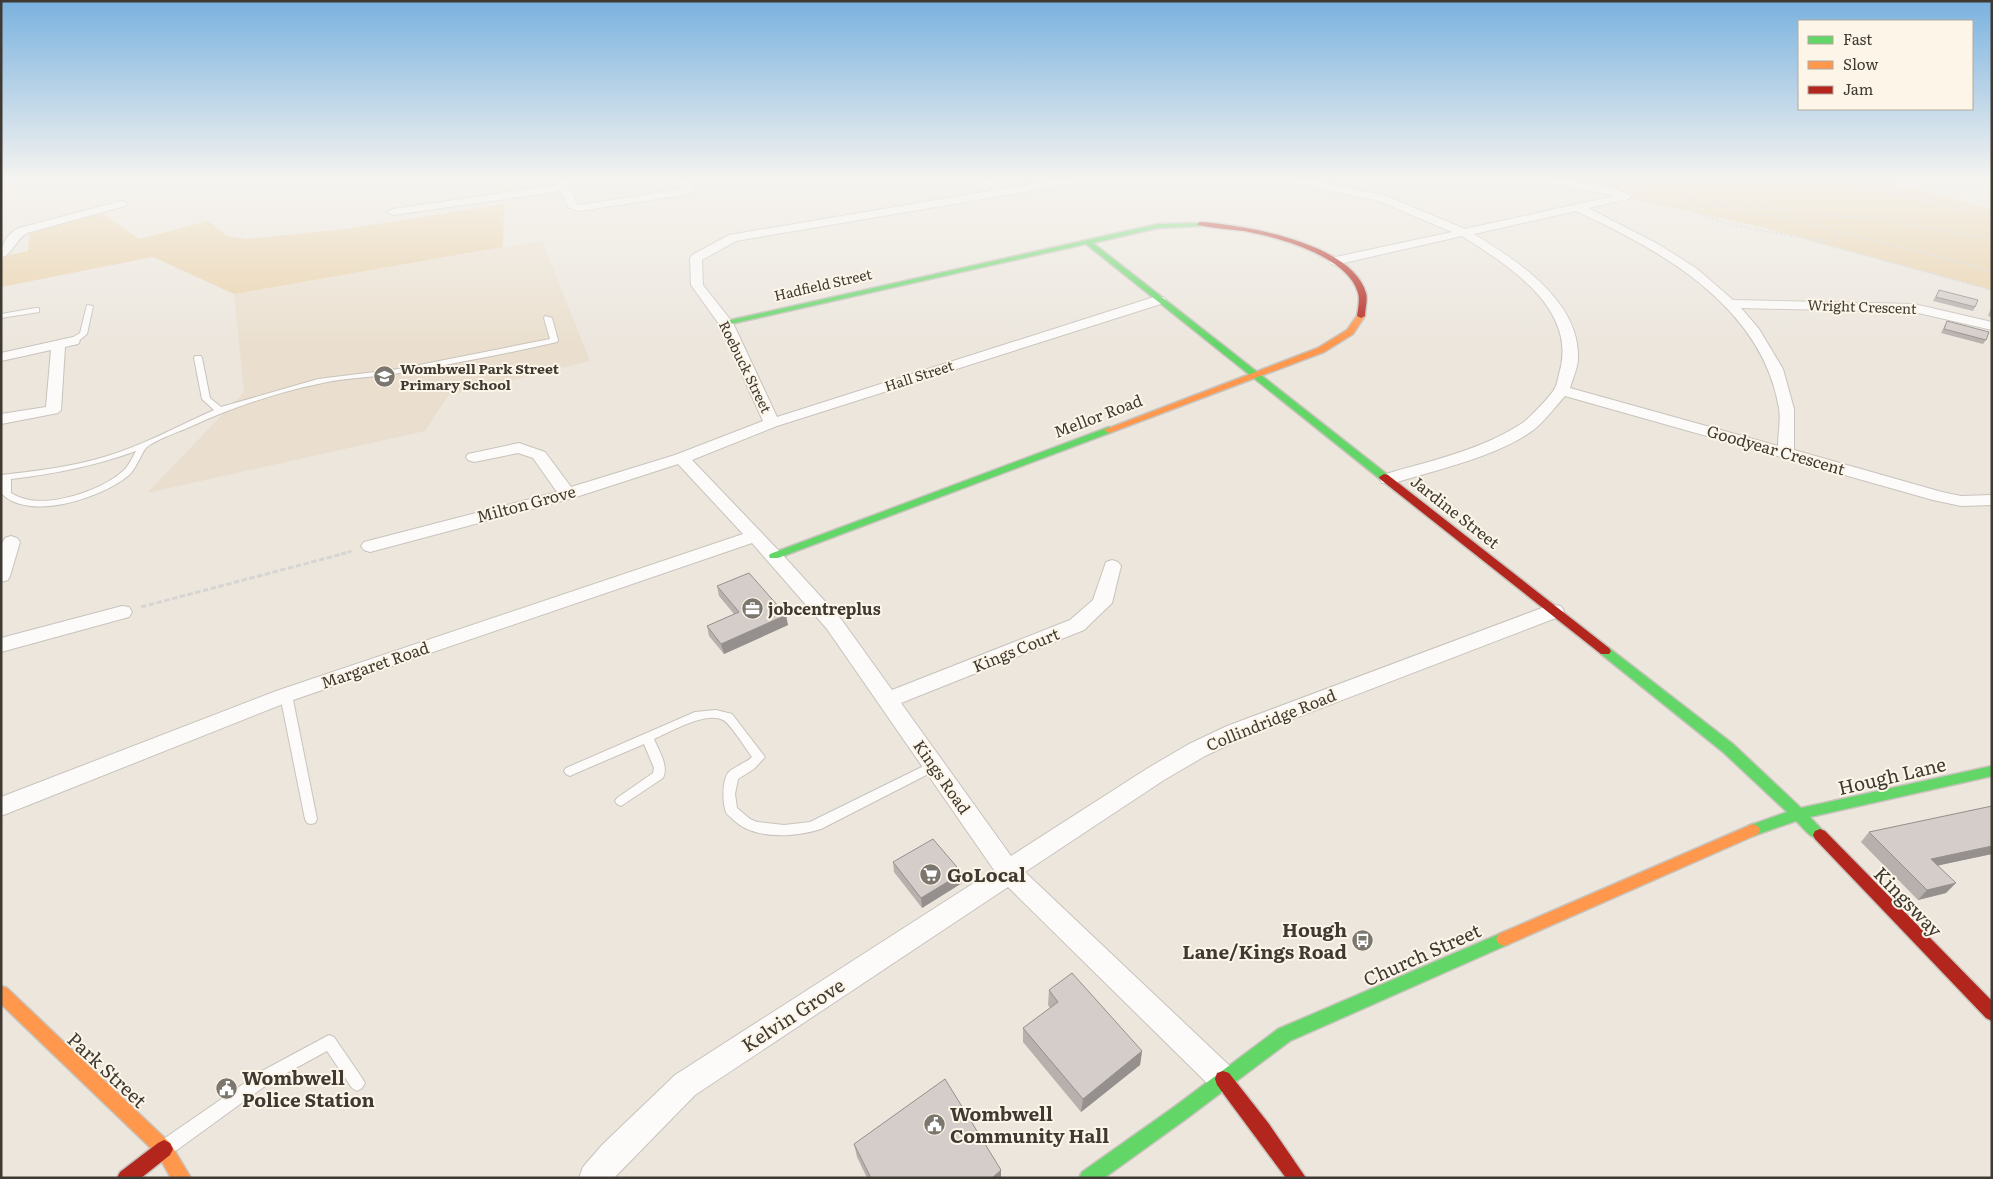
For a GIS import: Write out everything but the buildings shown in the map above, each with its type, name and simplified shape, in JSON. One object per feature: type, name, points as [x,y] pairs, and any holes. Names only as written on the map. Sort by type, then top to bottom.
[{"type":"street","points":[[1,254],[8,249],[11,239],[16,235]]},
{"type":"street","name":"Roebuck Street","points":[[751,235],[733,238],[696,258],[697,285],[726,323],[772,423]]},
{"type":"street","name":"Hadfield Street","points":[[726,323],[1115,235]]},
{"type":"street","name":"Hadfield Street","points":[[1270,235],[1284,238],[1335,260]]},
{"type":"street","points":[[1335,260],[1448,235]]},
{"type":"street","points":[[1388,480],[1472,454],[1512,436],[1531,424],[1562,390],[1569,368],[1572,348],[1562,320],[1543,292],[1526,276],[1497,253],[1467,235]]},
{"type":"street","points":[[1635,235],[1685,267],[1730,304],[1750,326],[1774,362],[1782,386],[1790,432],[1786,453]]},
{"type":"street","name":"Jardine Street","points":[[1086,241],[1728,748],[1799,814]]},
{"type":"street","name":"Mellor Road","points":[[774,556],[1336,343],[1354,328],[1361,318],[1364,308],[1363,296],[1352,274],[1335,260]]},
{"type":"street","name":"Hall Street","points":[[681,458],[772,423],[1159,300]]},
{"type":"street","name":"Wright Crescent","points":[[1730,304],[1914,308],[1992,326]]},
{"type":"street","points":[[1,357],[66,343],[53,410],[1,419]]},
{"type":"street","name":"Goodyear Crescent","points":[[1562,390],[1939,496],[1961,501],[1992,500]]},
{"type":"street","points":[[474,457],[519,448],[539,456],[567,494]]},
{"type":"street","name":"Kings Road","points":[[681,458],[774,556],[834,624],[1009,872],[1223,1079]]},
{"type":"street","name":"Milton Grove","points":[[370,546],[567,494],[681,458]]},
{"type":"street","name":"Margaret Road","points":[[1,807],[286,695],[754,536]]},
{"type":"street","points":[[1,576],[12,542]]},
{"type":"street","name":"Kings Court","points":[[888,700],[1077,626],[1102,604],[1112,566]]},
{"type":"street","points":[[1,645],[122,612]]},
{"type":"street","name":"Collindridge Road","points":[[1009,872],[1023,860],[1196,750],[1235,732],[1554,612]]},
{"type":"street","name":"Hough Lane","points":[[1799,814],[1992,771]]},
{"type":"street","name":"Kingsway","points":[[1799,814],[1992,1013]]},
{"type":"street","name":"Church Street","points":[[1088,1178],[1180,1113],[1284,1035],[1771,822],[1799,814]]},
{"type":"street","name":"Kelvin Grove","points":[[594,1178],[613,1156],[686,1085],[994,884],[1009,872]]},
{"type":"street","name":"Park Street","points":[[1,993],[164,1149],[182,1178]]},
{"type":"street","points":[[1223,1079],[1264,1130],[1297,1178]]},
{"type":"street","points":[[126,1178],[164,1149]]},
{"type":"lane","points":[[66,343],[84,334],[89,306]]},
{"type":"lane","points":[[1,316],[36,310]]},
{"type":"lane","points":[[142,446],[133,466],[125,474],[96,490],[63,501],[34,504],[12,499],[7,494],[4,478],[86,465],[142,446],[220,410],[318,381],[399,371],[554,340],[548,318]]},
{"type":"lane","points":[[198,358],[206,399],[220,410]]},
{"type":"lane","points":[[286,695],[310,819]]},
{"type":"lane","points":[[570,771],[699,715],[716,714],[728,717],[758,757],[750,766],[733,776],[729,794],[732,810],[751,825],[777,830],[799,830],[817,825],[934,766]]},
{"type":"lane","points":[[621,801],[659,774],[660,768],[647,737]]},
{"type":"lane","points":[[164,1149],[267,1076],[329,1042],[357,1083]]},
{"type":"path","points":[[1786,235],[1992,290]]},
{"type":"path","points":[[1802,238],[1833,241],[1837,235]]},
{"type":"path","points":[[1856,235],[1960,262],[1992,273]]},
{"type":"path","points":[[1969,235],[1992,239]]},
{"type":"path","points":[[122,612],[370,546]]},
{"type":"shaded area","points":[[29,235],[133,235],[139,239],[154,235],[226,235],[247,239],[286,235],[503,235],[503,247],[234,294],[153,257],[1,287],[1,257],[28,251]]},
{"type":"shaded area","points":[[1790,235],[1992,235],[1992,290]]},
{"type":"shaded area","name":"Wombwell Park Street Primary School","points":[[542,241],[590,361],[448,396],[425,431],[147,493],[244,392],[234,294]]},
{"type":"traffic: fast","points":[[726,323],[1118,235]]},
{"type":"traffic: fast","points":[[1086,241],[1384,477]]},
{"type":"traffic: fast","points":[[774,556],[1109,430]]},
{"type":"traffic: fast","points":[[1605,651],[1728,748],[1820,835]]},
{"type":"traffic: fast","points":[[1753,830],[1771,822],[1799,814],[1992,771]]},
{"type":"traffic: fast","points":[[1088,1178],[1180,1113],[1284,1035],[1504,939]]},
{"type":"traffic: slow","points":[[1109,430],[1321,350],[1350,332],[1361,316]]},
{"type":"traffic: slow","points":[[1504,939],[1753,830]]},
{"type":"traffic: slow","points":[[1,993],[164,1149],[182,1178]]},
{"type":"traffic: jam","points":[[1272,235],[1305,246],[1332,259],[1352,275],[1363,294],[1361,316]]},
{"type":"traffic: jam","points":[[1384,477],[1605,651]]},
{"type":"traffic: jam","points":[[1820,835],[1992,1013]]},
{"type":"traffic: jam","points":[[1223,1079],[1263,1130],[1297,1178]]},
{"type":"traffic: jam","points":[[126,1178],[164,1149]]},
{"type":"place","name":"Wombwell Park Street Primary School","points":[[384,377]]},
{"type":"place","name":"jobcentreplus","points":[[752,609]]},
{"type":"place","name":"GoLocal","points":[[931,875]]},
{"type":"place","name":"Hough Lane/Kings Road","points":[[1363,941]]},
{"type":"place","name":"Wombwell Police Station","points":[[226,1089]]},
{"type":"place","name":"Wombwell Community Hall","points":[[934,1125]]}]
